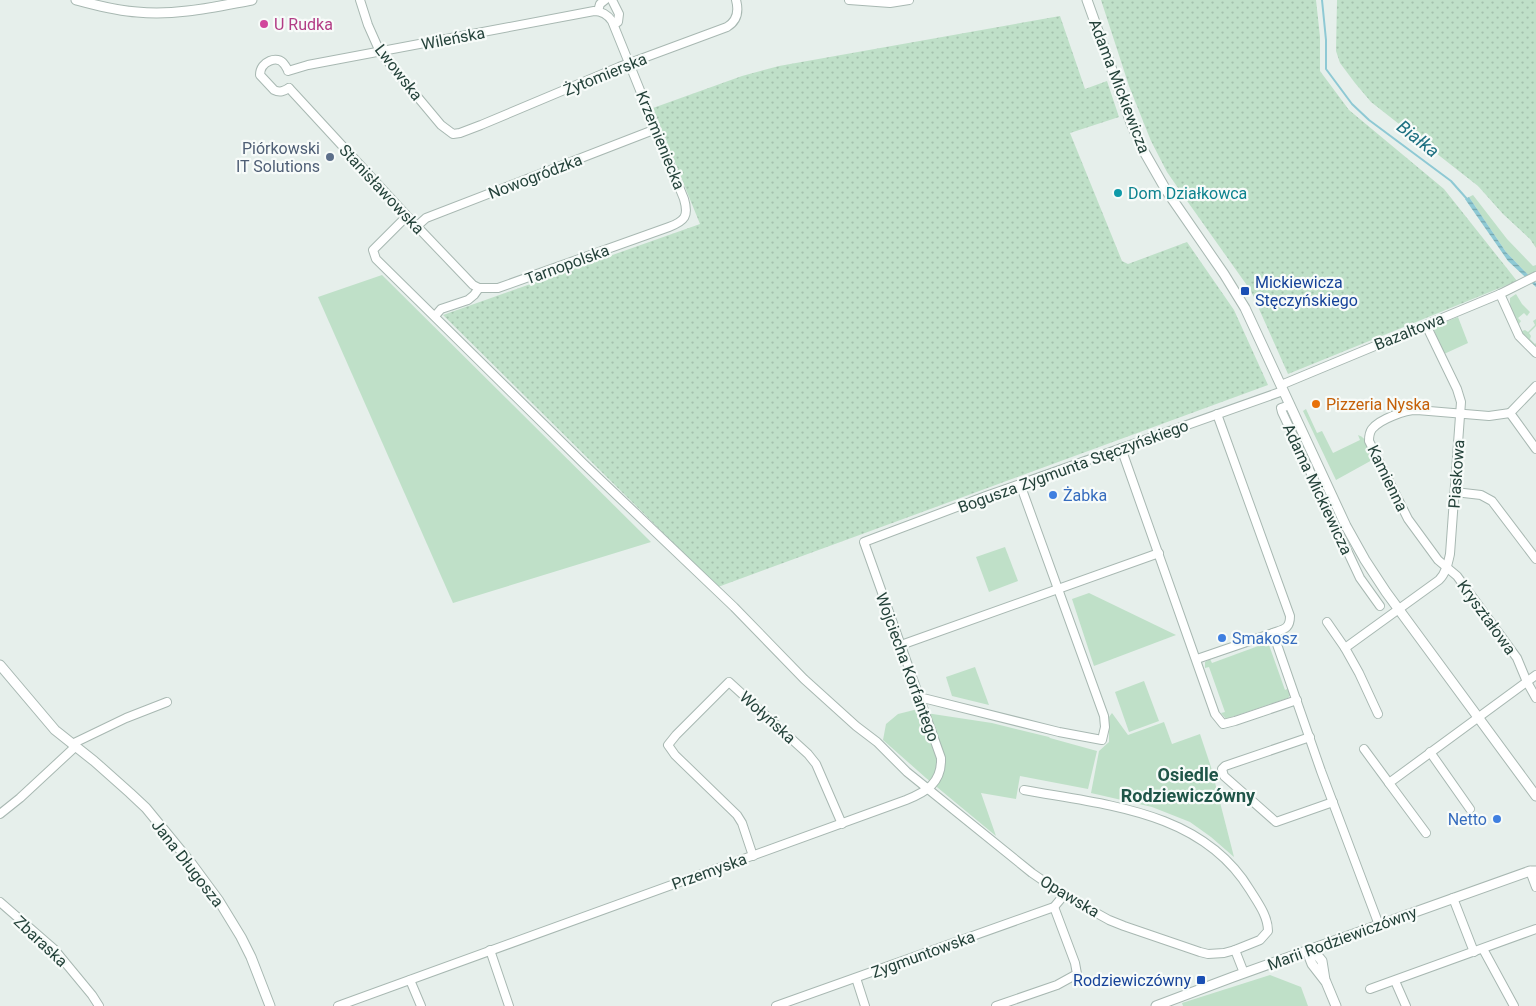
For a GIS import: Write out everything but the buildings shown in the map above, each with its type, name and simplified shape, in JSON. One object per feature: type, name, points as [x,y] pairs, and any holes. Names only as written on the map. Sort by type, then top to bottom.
[{"type":"street","points":[[76,0],[136,12],[163,13],[201,9],[252,0]]},
{"type":"street","name":"Lwowska","points":[[360,0],[368,25],[380,52],[441,125],[454,134]]},
{"type":"street","points":[[605,0],[600,4],[598,11],[609,17],[614,24]]},
{"type":"street","name":"Krzemieniecka","points":[[612,0],[619,14],[618,22],[614,24],[684,199]]},
{"type":"street","name":"Żytomierska","points":[[454,134],[481,125],[630,63],[727,27],[735,20],[737,12],[736,0]]},
{"type":"street","points":[[849,0],[890,3],[909,0]]},
{"type":"street","name":"Adama Mickiewicza","points":[[1087,0],[1128,115],[1142,148],[1166,190],[1245,308],[1346,526],[1371,569],[1399,609],[1536,796]]},
{"type":"street","name":"Wileńska","points":[[288,72],[308,65],[598,11]]},
{"type":"street","points":[[273,61],[282,61],[288,72],[289,88],[277,92],[260,75],[261,67],[264,63],[273,61]]},
{"type":"street","name":"Stanisławowska","points":[[289,88],[416,227],[473,285],[479,288]]},
{"type":"street","name":"Nowogródzka","points":[[416,227],[426,218],[656,129]]},
{"type":"street","name":"Tarnopolska","points":[[479,288],[498,288],[680,223],[686,214],[684,199]]},
{"type":"street","name":"Opawska","points":[[406,216],[373,250],[376,258],[584,464],[734,607],[804,678],[928,790],[1032,873],[1064,896],[1124,926],[1208,954],[1235,950],[1265,937],[1268,931],[1268,924],[1248,887],[1229,862],[1208,844],[1185,829],[1148,814],[1024,790]]},
{"type":"street","name":"Bazaltowa","points":[[1282,388],[1500,294],[1536,276]]},
{"type":"street","points":[[435,316],[441,309],[468,300],[479,288]]},
{"type":"street","points":[[1500,294],[1519,336],[1536,353]]},
{"type":"street","name":"Piaskowa","points":[[1426,325],[1460,397],[1461,413],[1455,492],[1450,554],[1447,568]]},
{"type":"street","points":[[1536,386],[1510,413],[1536,449]]},
{"type":"street","name":"Bogusza Zygmunta Stęczyńskiego","points":[[864,542],[1217,414],[1282,388]]},
{"type":"street","name":"Adama Mickiewicza","points":[[1290,405],[1281,408],[1282,412],[1360,578],[1380,606]]},
{"type":"street","name":"Kamienna","points":[[1447,568],[1429,548],[1408,519],[1370,445],[1369,438],[1374,427],[1403,412],[1417,410],[1489,416],[1510,413]]},
{"type":"street","points":[[1196,658],[1273,633],[1287,627],[1290,623],[1290,616],[1217,414]]},
{"type":"street","points":[[1121,448],[1215,714],[1223,724],[1297,700]]},
{"type":"street","points":[[919,696],[1059,732],[1102,740],[1105,726],[1104,716],[1020,484]]},
{"type":"street","points":[[1455,492],[1481,495],[1492,501],[1536,559]]},
{"type":"street","name":"Wojciecha Korfantego","points":[[864,542],[940,758],[940,772],[928,790]]},
{"type":"street","points":[[901,645],[1159,554]]},
{"type":"street","points":[[1345,648],[1439,580],[1447,568]]},
{"type":"street","name":"Kryształowa","points":[[1447,568],[1457,576],[1517,658],[1536,698]]},
{"type":"street","points":[[1360,578],[1371,569]]},
{"type":"street","points":[[1327,622],[1359,673],[1378,714]]},
{"type":"street","points":[[1273,633],[1378,925]]},
{"type":"street","name":"Jana Długosza","points":[[0,665],[49,724],[146,808],[202,877],[245,945],[270,1006]]},
{"type":"street","points":[[1389,783],[1536,675]]},
{"type":"street","name":"Wołyńska","points":[[753,856],[742,823],[737,815],[675,755],[668,745],[729,682],[808,754],[816,764],[842,824]]},
{"type":"street","points":[[0,814],[20,798],[73,746],[126,718],[167,702]]},
{"type":"street","points":[[1310,736],[1225,766],[1222,769],[1224,776],[1276,822],[1333,802]]},
{"type":"street","points":[[1364,749],[1426,833]]},
{"type":"street","points":[[1430,752],[1470,809]]},
{"type":"street","name":"Przemyska","points":[[338,1006],[842,824],[928,790]]},
{"type":"street","points":[[1534,870],[1536,887]]},
{"type":"street","name":"Marii Rodziewiczówny","points":[[1156,1006],[1534,870]]},
{"type":"street","name":"Zygmuntowska","points":[[776,1006],[1054,907],[1064,896]]},
{"type":"street","points":[[1453,898],[1474,952]]},
{"type":"street","name":"Zbaraska","points":[[0,902],[54,949],[99,1006]]},
{"type":"street","points":[[996,1006],[1057,985],[1077,974],[1054,907]]},
{"type":"street","points":[[1370,990],[1536,929]]},
{"type":"street","points":[[1334,941],[1326,949],[1322,961],[1326,982],[1336,1006]]},
{"type":"street","points":[[1483,949],[1514,1006]]},
{"type":"street","points":[[490,950],[509,1006]]},
{"type":"street","points":[[1235,950],[1244,973]]},
{"type":"street","points":[[1309,950],[1322,961]]},
{"type":"street","points":[[1309,950],[1312,964],[1326,982]]},
{"type":"street","points":[[856,978],[865,1006]]},
{"type":"street","points":[[410,980],[421,1006]]},
{"type":"street","points":[[1395,981],[1406,1006]]},
{"type":"green space","points":[[1101,0],[1316,0],[1320,37],[1320,71],[1349,110],[1444,189],[1517,281],[1288,374],[1251,291],[1167,172],[1151,141],[1129,86]]},
{"type":"green space","points":[[1337,0],[1536,0],[1536,248],[1530,239],[1503,214],[1478,186],[1371,102],[1355,83],[1340,63],[1336,51]]},
{"type":"green space","points":[[1060,16],[1085,89],[1107,81],[1119,117],[1070,133],[1122,261],[1128,264],[1187,242],[1234,310],[1268,385],[718,587],[443,315],[700,224],[653,108],[742,76],[779,66]]},
{"type":"green space","points":[[1473,195],[1507,239],[1533,266],[1536,265],[1536,273],[1529,276],[1506,252],[1469,197]]},
{"type":"green space","points":[[382,275],[651,542],[453,603],[318,297]]},
{"type":"green space","points":[[1516,294],[1530,312],[1527,316],[1524,313],[1518,318],[1521,321],[1519,324],[1522,331],[1528,332],[1535,325],[1533,321],[1536,319],[1536,326],[1529,333],[1530,339],[1536,343],[1536,349],[1518,329],[1508,306],[1510,305],[1510,298]]},
{"type":"green space","points":[[1458,317],[1468,343],[1444,354],[1434,336],[1436,335],[1433,328]]},
{"type":"green space","points":[[1306,409],[1317,433],[1322,431],[1333,453],[1360,440],[1358,435],[1367,442],[1374,459],[1336,480],[1303,411]]},
{"type":"green space","points":[[1005,547],[1018,581],[989,592],[976,557]]},
{"type":"green space","points":[[1089,593],[1176,635],[1094,666],[1072,599]]},
{"type":"green space","points":[[1265,639],[1266,646],[1269,645],[1285,690],[1289,688],[1291,694],[1288,698],[1226,719],[1221,713],[1225,712],[1209,667],[1205,668],[1205,662],[1210,659],[1212,663],[1261,645],[1262,640]]},
{"type":"green space","points":[[975,667],[989,705],[952,696],[946,677]]},
{"type":"green space","points":[[1144,681],[1159,721],[1129,732],[1115,692]]},
{"type":"green space","points":[[914,710],[992,723],[1097,751],[1088,789],[1020,776],[1016,799],[981,793],[996,836],[883,740],[886,724],[898,714]]},
{"type":"green space","points":[[1112,713],[1128,735],[1164,722],[1172,744],[1200,734],[1211,767],[1234,857],[1190,822],[1152,807],[1091,793],[1099,751],[1109,742],[1109,717]]},
{"type":"green space","points":[[1270,975],[1301,987],[1308,1006],[1183,1006],[1182,1003]]},
{"type":"water","points":[[1469,197],[1506,252],[1536,283],[1536,287],[1508,261],[1465,199]]},
{"type":"waterway","name":"Białka","points":[[1322,0],[1326,40],[1326,69],[1352,104],[1369,120],[1451,181],[1467,199]]},
{"type":"place","name":"U Rudka","points":[[264,24]]},
{"type":"place","name":"Piórkowski IT Solutions","points":[[330,157]]},
{"type":"place","name":"Dom Działkowca","points":[[1118,193]]},
{"type":"place","name":"Mickiewicza Stęczyńskiego","points":[[1245,291]]},
{"type":"place","name":"Pizzeria Nyska","points":[[1316,404]]},
{"type":"place","name":"Żabka","points":[[1053,495]]},
{"type":"place","name":"Smakosz","points":[[1222,638]]},
{"type":"place","name":"Netto","points":[[1497,819]]},
{"type":"place","name":"Rodziewiczówny","points":[[1201,980]]},
{"type":"district","name":"Osiedle Rodziewiczówny","points":[[1188,785]]}]
